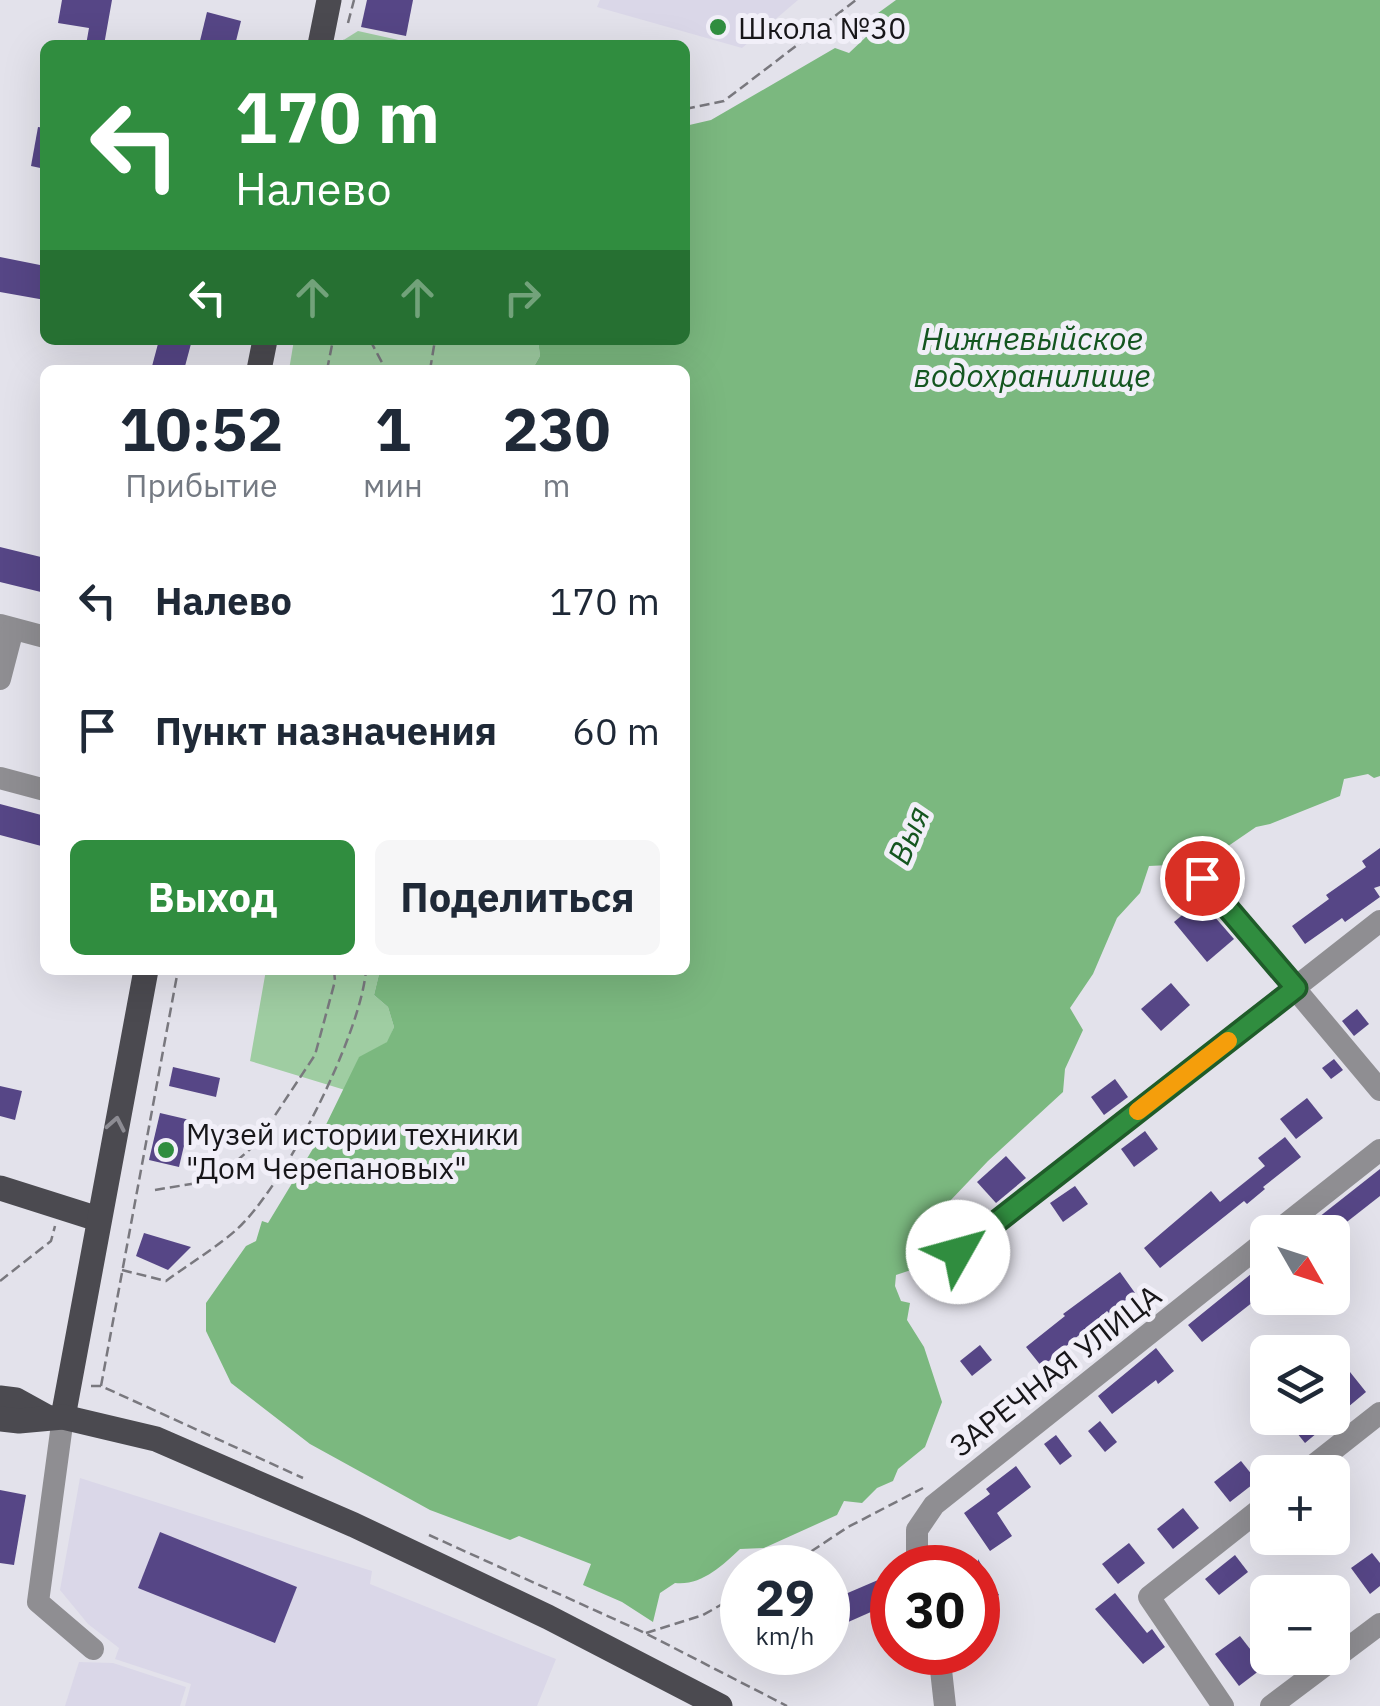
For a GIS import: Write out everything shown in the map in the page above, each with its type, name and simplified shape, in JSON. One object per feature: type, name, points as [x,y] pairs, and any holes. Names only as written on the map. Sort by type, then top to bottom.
[{"type":"main road","points":[[329,0],[331,40]]},
{"type":"main road","points":[[54,1416],[98,1219],[145,975]]},
{"type":"main road","points":[[0,1188],[98,1219]]},
{"type":"main road","points":[[0,1398],[16,1400],[54,1416],[156,1439],[372,1534],[720,1706]]},
{"type":"main road","points":[[0,1419],[19,1422],[54,1416]]},
{"type":"street","points":[[0,679],[6,627],[40,636]]},
{"type":"street","points":[[0,778],[40,789]]},
{"type":"street","points":[[1202,878],[1380,1090]]},
{"type":"street","points":[[927,1276],[1380,921]]},
{"type":"street","points":[[1298,1215],[1380,1150]]},
{"type":"street","name":"ЗАРЕЧНАЯ УЛИЦА","points":[[917,1545],[917,1530],[934,1505],[1250,1253]]},
{"type":"street","points":[[1327,1455],[1380,1413]]},
{"type":"street","points":[[54,1416],[38,1602],[93,1648]]},
{"type":"street","points":[[1223,1706],[1149,1597],[1250,1516]]},
{"type":"street","points":[[1271,1706],[1380,1624]]},
{"type":"street","points":[[942,1675],[945,1706]]},
{"type":"path","points":[[690,108],[724,102],[856,0]]},
{"type":"path","points":[[101,1386],[177,975]]},
{"type":"path","points":[[155,1190],[214,1180],[256,1144],[315,1054],[334,975]]},
{"type":"path","points":[[122,1270],[166,1281],[237,1229],[271,1189],[326,1092],[364,995],[366,975]]},
{"type":"path","points":[[0,1281],[51,1242],[56,1225],[54,1204]]},
{"type":"path","points":[[821,1545],[928,1486]]},
{"type":"path","points":[[555,1592],[787,1706]]},
{"type":"path","points":[[645,1633],[702,1615],[720,1605]]},
{"type":"shaded area","name":"Школа №30","points":[[600,0],[798,0],[742,48],[597,7]]},
{"type":"shaded area","points":[[358,31],[398,40],[344,40]]},
{"type":"shaded area","points":[[293,345],[539,345],[540,356],[535,365],[290,365]]},
{"type":"shaded area","points":[[265,975],[379,975],[374,995],[388,1007],[394,1027],[388,1042],[359,1058],[345,1090],[250,1061]]},
{"type":"shaded area","points":[[80,1478],[372,1571],[370,1584],[556,1659],[537,1706],[185,1706],[191,1684],[115,1659],[119,1648],[88,1624],[60,1590]]},
{"type":"shaded area","points":[[79,1662],[113,1663],[186,1687],[180,1706],[65,1706]]},
{"type":"water","name":"Нижневыйское водохранилище","points":[[896,0],[1380,0],[1380,776],[1344,779],[1340,796],[1256,827],[1202,864],[1178,844],[1170,865],[1149,866],[1140,893],[1117,918],[1093,974],[1070,1008],[1083,1030],[1065,1069],[1063,1092],[949,1202],[915,1246],[911,1270],[896,1275],[895,1286],[901,1301],[910,1303],[907,1320],[924,1347],[942,1402],[925,1447],[898,1469],[893,1481],[877,1488],[862,1503],[844,1501],[837,1515],[771,1545],[720,1545],[720,1566],[702,1578],[675,1583],[660,1593],[653,1622],[622,1602],[583,1585],[591,1564],[519,1536],[510,1540],[430,1510],[310,1444],[231,1383],[206,1331],[206,1303],[246,1246],[256,1241],[262,1221],[268,1223],[320,1137],[359,1057],[387,1042],[394,1027],[388,1007],[374,995],[379,975],[690,975],[690,365],[535,365],[540,356],[539,345],[690,345],[690,125],[711,120],[835,48],[849,53],[867,36],[863,24]]},
{"type":"building","points":[[62,0],[112,0],[105,40],[87,40],[89,28],[58,23]]},
{"type":"building","points":[[367,0],[413,0],[406,36],[361,27]]},
{"type":"building","points":[[207,12],[241,21],[236,40],[200,40]]},
{"type":"building","points":[[38,127],[40,127],[40,168],[31,166]]},
{"type":"building","points":[[0,257],[40,265],[40,299],[0,292]]},
{"type":"building","points":[[158,345],[191,345],[185,365],[152,365]]},
{"type":"building","points":[[0,547],[40,557],[40,592],[0,582]]},
{"type":"building","points":[[0,804],[40,815],[40,846],[0,835]]},
{"type":"building","points":[[1380,848],[1380,886],[1374,888],[1380,897],[1305,944],[1292,926],[1329,899],[1326,895],[1366,867],[1362,861]]},
{"type":"building","points":[[1200,900],[1234,939],[1207,962],[1174,922]]},
{"type":"building","points":[[1171,983],[1190,1005],[1161,1031],[1141,1009]]},
{"type":"building","points":[[1357,1009],[1369,1024],[1354,1036],[1342,1021]]},
{"type":"building","points":[[1334,1059],[1343,1070],[1331,1079],[1322,1068]]},
{"type":"building","points":[[173,1067],[220,1078],[216,1097],[169,1086]]},
{"type":"building","points":[[1115,1079],[1128,1097],[1104,1115],[1091,1097]]},
{"type":"building","points":[[0,1086],[22,1091],[15,1120],[0,1116]]},
{"type":"building","points":[[1307,1098],[1323,1118],[1296,1139],[1280,1119]]},
{"type":"building","points":[[160,1113],[190,1120],[179,1167],[149,1160]]},
{"type":"building","points":[[1145,1131],[1158,1149],[1134,1167],[1121,1149]]},
{"type":"building","points":[[1285,1137],[1301,1157],[1247,1204],[1244,1201],[1160,1268],[1144,1248],[1211,1191],[1220,1202],[1265,1166],[1258,1158]]},
{"type":"building","points":[[1006,1156],[1026,1178],[996,1203],[977,1182]]},
{"type":"building","points":[[1380,1169],[1380,1196],[1350,1219],[1350,1215],[1322,1215]]},
{"type":"building","points":[[1075,1186],[1088,1204],[1063,1222],[1050,1203]]},
{"type":"building","points":[[144,1233],[191,1247],[168,1270],[136,1256]]},
{"type":"building","points":[[1120,1272],[1135,1293],[1107,1311],[1042,1367],[1026,1347]]},
{"type":"building","points":[[1250,1275],[1250,1304],[1202,1342],[1188,1325]]},
{"type":"building","points":[[980,1345],[992,1360],[972,1376],[960,1361]]},
{"type":"building","points":[[1156,1348],[1174,1371],[1112,1414],[1098,1396]]},
{"type":"building","points":[[1350,1372],[1366,1392],[1350,1405]]},
{"type":"building","points":[[1100,1421],[1117,1442],[1105,1452],[1088,1431]]},
{"type":"building","points":[[1056,1435],[1072,1456],[1060,1465],[1044,1444]]},
{"type":"building","points":[[1299,1435],[1315,1435],[1305,1443]]},
{"type":"building","points":[[1241,1461],[1250,1472],[1250,1486],[1230,1502],[1214,1482]]},
{"type":"building","points":[[1016,1466],[1031,1487],[997,1513],[1012,1536],[999,1545],[986,1545],[964,1513],[990,1494],[986,1489]]},
{"type":"building","points":[[0,1490],[26,1495],[14,1565],[0,1563]]},
{"type":"building","points":[[1183,1508],[1199,1528],[1173,1549],[1157,1529]]},
{"type":"building","points":[[160,1532],[297,1587],[275,1643],[138,1588]]},
{"type":"building","points":[[1129,1543],[1145,1563],[1118,1584],[1102,1564]]},
{"type":"building","points":[[1372,1553],[1380,1563],[1380,1586],[1370,1594],[1351,1568]]},
{"type":"building","points":[[1235,1555],[1248,1572],[1219,1595],[1205,1579]]},
{"type":"building","points":[[870,1583],[870,1612],[850,1621],[850,1592]]},
{"type":"building","points":[[1115,1593],[1147,1633],[1152,1629],[1165,1647],[1143,1664],[1095,1609]]},
{"type":"building","points":[[1240,1636],[1250,1649],[1250,1675],[1253,1675],[1239,1686],[1215,1654]]},
{"type":"slow traffic","points":[[1138,1111],[1228,1041]]},
{"type":"place","name":"Школа №30","points":[[718,27]]},
{"type":"place","name":"Музей истории техники \"Дом Черепановых\"","points":[[166,1150]]},
{"type":"route","points":[[958,1252],[1296,988],[1202,878]]},
{"type":"water label","name":"Выя","points":[[908,835]]}]
